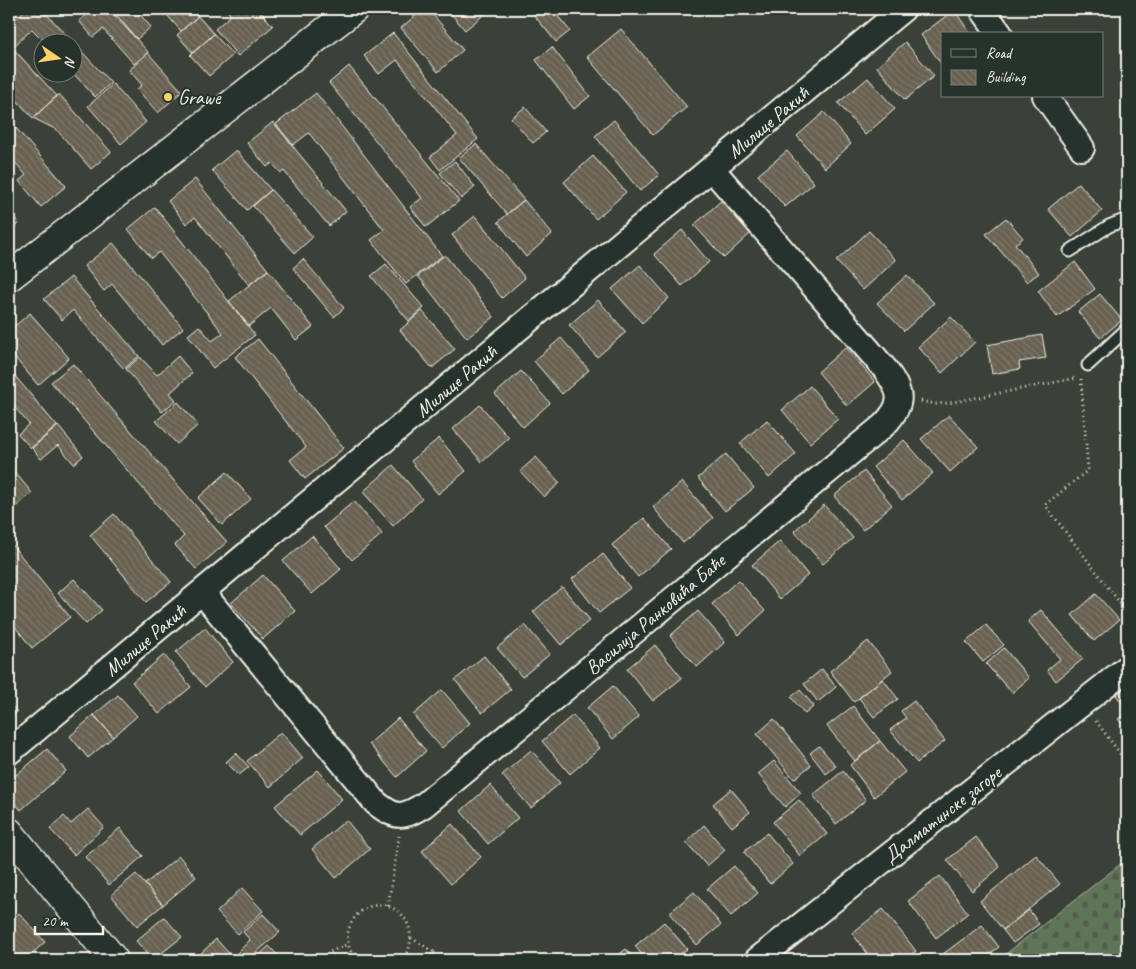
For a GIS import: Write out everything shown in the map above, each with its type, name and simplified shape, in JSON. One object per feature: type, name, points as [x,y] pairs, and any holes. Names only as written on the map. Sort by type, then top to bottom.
[{"type":"main road","points":[[9,277],[354,9]]},
{"type":"main road","points":[[9,832],[114,960]]},
{"type":"street","name":"Милице Ракић","points":[[9,752],[903,9]]},
{"type":"street","points":[[982,9],[999,32]]},
{"type":"street","points":[[1046,98],[1082,148]]},
{"type":"street","points":[[712,169],[885,370],[894,382],[898,393]]},
{"type":"street","name":"Василија Ранковића Баће","points":[[402,816],[412,813],[424,805],[884,425],[895,414],[899,404],[898,393]]},
{"type":"street","points":[[202,592],[376,803],[391,814],[402,816]]},
{"type":"street","name":"Далматинске загоре","points":[[757,960],[1127,668]]},
{"type":"lane","points":[[1070,251],[1109,226],[1127,219]]},
{"type":"lane","points":[[1088,365],[1127,329]]},
{"type":"path","points":[[1088,365],[1080,378],[1088,470],[1045,505],[1127,612]]},
{"type":"path","points":[[898,393],[935,404],[1080,378]]},
{"type":"path","points":[[1083,703],[1127,763]]},
{"type":"path","points":[[388,906],[402,816]]},
{"type":"path","points":[[357,960],[352,955],[348,944],[350,923],[357,914],[366,908],[377,905],[388,906],[398,911],[406,919],[410,928],[409,948],[401,960]]},
{"type":"path","points":[[411,938],[434,952],[441,960]]},
{"type":"path","points":[[334,960],[330,952],[348,944]]},
{"type":"path","points":[[430,960],[434,952]]},
{"type":"green space","points":[[1127,859],[1127,960],[998,960]]},
{"type":"building","points":[[26,9],[42,9],[63,32],[35,32],[32,29],[12,48],[9,44],[9,25]]},
{"type":"building","points":[[93,9],[109,9],[148,52],[134,64],[103,29],[93,37],[79,21]]},
{"type":"building","points":[[115,9],[135,9],[151,27],[137,39],[113,11]]},
{"type":"building","points":[[173,9],[191,9],[198,16],[181,31],[167,15]]},
{"type":"building","points":[[225,9],[258,9],[273,26],[238,56],[215,29],[231,15]]},
{"type":"building","points":[[423,9],[428,9],[463,50],[438,72],[401,28]]},
{"type":"building","points":[[447,9],[491,9],[465,30]]},
{"type":"building","points":[[529,9],[552,9],[570,31],[556,42]]},
{"type":"building","points":[[954,10],[970,32],[941,32],[941,64],[921,35]]},
{"type":"building","points":[[198,16],[214,34],[193,53],[177,35]]},
{"type":"building","points":[[621,29],[687,107],[653,135],[587,57]]},
{"type":"building","points":[[393,33],[478,139],[440,170],[430,157],[457,135],[397,60],[379,74],[364,56]]},
{"type":"building","points":[[214,34],[233,55],[209,76],[190,55]]},
{"type":"building","points":[[905,42],[934,76],[905,100],[877,67]]},
{"type":"building","points":[[9,44],[32,69],[32,82],[44,82],[57,96],[33,118],[9,92]]},
{"type":"building","points":[[552,47],[590,96],[574,109],[536,60]]},
{"type":"building","points":[[82,52],[111,83],[95,97],[81,82]]},
{"type":"building","points":[[148,53],[182,91],[158,113],[137,89],[142,85],[129,70]]},
{"type":"building","points":[[349,66],[459,201],[426,227],[410,207],[422,198],[329,83]]},
{"type":"building","points":[[868,78],[895,109],[865,135],[838,103]]},
{"type":"building","points":[[113,84],[146,122],[121,144],[88,106]]},
{"type":"building","points":[[316,93],[442,256],[406,284],[371,240],[384,230],[309,133],[293,145],[276,124]]},
{"type":"building","points":[[59,94],[111,152],[91,169],[57,130],[33,118]]},
{"type":"building","points":[[525,107],[546,132],[533,143],[511,118]]},
{"type":"building","points":[[824,112],[851,144],[825,168],[797,136]]},
{"type":"building","points":[[9,120],[66,186],[41,207],[19,181],[26,175],[9,155]]},
{"type":"building","points":[[614,120],[659,175],[640,191],[595,136]]},
{"type":"building","points":[[273,122],[346,211],[329,226],[284,171],[281,173],[272,163],[267,167],[247,143]]},
{"type":"building","points":[[476,144],[524,200],[507,214],[459,158]]},
{"type":"building","points":[[236,150],[271,190],[247,210],[212,170]]},
{"type":"building","points":[[787,151],[814,183],[785,207],[758,175]]},
{"type":"building","points":[[593,156],[626,192],[596,219],[564,182]]},
{"type":"building","points":[[455,161],[475,187],[461,199],[440,173]]},
{"type":"building","points":[[195,179],[268,270],[249,285],[195,217],[186,224],[168,201]]},
{"type":"building","points":[[1079,183],[1102,211],[1072,237],[1048,209]]},
{"type":"building","points":[[271,190],[313,237],[295,253],[253,206]]},
{"type":"building","points":[[723,199],[752,232],[724,258],[694,225]]},
{"type":"building","points":[[524,200],[552,234],[526,257],[498,222]]},
{"type":"building","points":[[155,207],[255,335],[213,368],[188,335],[199,326],[212,341],[223,333],[159,252],[151,258],[128,229]]},
{"type":"building","points":[[9,211],[19,223],[9,232]]},
{"type":"building","points":[[475,216],[525,278],[502,298],[452,235]]},
{"type":"building","points":[[1006,218],[1023,238],[1015,244],[1039,273],[1027,282],[986,234]]},
{"type":"building","points":[[682,230],[709,262],[682,286],[654,254]]},
{"type":"building","points":[[869,231],[896,260],[863,290],[836,261]]},
{"type":"building","points":[[113,243],[183,328],[162,345],[112,284],[104,291],[84,266]]},
{"type":"building","points":[[445,255],[494,317],[467,338],[418,276]]},
{"type":"building","points":[[303,259],[344,308],[334,317],[293,268]]},
{"type":"building","points":[[1075,262],[1095,289],[1057,317],[1038,291]]},
{"type":"building","points":[[386,264],[424,308],[409,321],[371,276]]},
{"type":"building","points":[[640,265],[669,298],[642,323],[612,289]]},
{"type":"building","points":[[268,270],[313,327],[296,340],[271,308],[249,326],[229,301]]},
{"type":"building","points":[[1127,273],[1127,291],[1118,280]]},
{"type":"building","points":[[907,275],[934,303],[904,331],[877,303]]},
{"type":"building","points":[[71,277],[139,356],[124,369],[73,310],[62,320],[44,299]]},
{"type":"building","points":[[1100,294],[1122,320],[1100,338],[1078,312]]},
{"type":"building","points":[[598,300],[626,332],[597,357],[569,325]]},
{"type":"building","points":[[422,311],[455,349],[432,368],[400,330]]},
{"type":"building","points":[[30,313],[69,358],[38,385],[9,351],[9,331]]},
{"type":"building","points":[[951,317],[975,342],[942,373],[918,347]]},
{"type":"building","points":[[1042,335],[1046,358],[1019,362],[1020,369],[992,374],[987,345]]},
{"type":"building","points":[[561,338],[589,370],[562,394],[534,361]]},
{"type":"building","points":[[258,339],[344,448],[305,479],[290,460],[306,447],[235,357]]},
{"type":"building","points":[[846,347],[875,382],[847,406],[818,372]]},
{"type":"building","points":[[178,356],[192,373],[170,393],[176,400],[162,412],[126,369],[140,357],[157,375]]},
{"type":"building","points":[[73,364],[227,542],[196,569],[175,545],[184,536],[51,382]]},
{"type":"building","points":[[9,369],[57,426],[31,448],[18,434],[29,424],[9,401]]},
{"type":"building","points":[[521,371],[550,403],[523,427],[495,394]]},
{"type":"building","points":[[810,386],[838,419],[810,443],[782,410]]},
{"type":"building","points":[[178,402],[198,425],[177,444],[156,421]]},
{"type":"building","points":[[480,405],[509,438],[482,462],[453,429]]},
{"type":"building","points":[[949,415],[978,447],[950,472],[921,439]]},
{"type":"building","points":[[767,420],[796,454],[769,478],[740,443]]},
{"type":"building","points":[[58,426],[83,456],[74,464],[58,445],[41,459],[32,448]]},
{"type":"building","points":[[439,438],[466,471],[438,494],[411,461]]},
{"type":"building","points":[[904,440],[933,473],[902,500],[873,467]]},
{"type":"building","points":[[726,454],[754,488],[725,511],[698,478]]},
{"type":"building","points":[[536,457],[560,483],[544,497],[520,471]]},
{"type":"building","points":[[9,465],[32,493],[9,513]]},
{"type":"building","points":[[393,465],[422,499],[393,526],[363,492]]},
{"type":"building","points":[[864,471],[892,505],[863,530],[834,496]]},
{"type":"building","points":[[227,472],[251,499],[222,525],[198,498]]},
{"type":"building","points":[[682,482],[713,518],[683,543],[653,507]]},
{"type":"building","points":[[354,501],[382,534],[352,560],[324,527]]},
{"type":"building","points":[[824,505],[853,538],[823,564],[794,531]]},
{"type":"building","points":[[114,514],[171,582],[146,602],[90,535]]},
{"type":"building","points":[[644,518],[671,549],[638,577],[612,545]]},
{"type":"building","points":[[312,536],[341,569],[312,594],[283,561]]},
{"type":"building","points":[[9,541],[70,617],[32,648],[9,619]]},
{"type":"building","points":[[780,541],[808,575],[780,599],[752,565]]},
{"type":"building","points":[[603,554],[630,588],[599,613],[572,579]]},
{"type":"building","points":[[263,575],[295,611],[263,639],[231,603]]},
{"type":"building","points":[[74,579],[102,610],[86,624],[58,593]]},
{"type":"building","points":[[738,580],[765,611],[739,635],[712,604]]},
{"type":"building","points":[[562,587],[590,620],[561,645],[533,612]]},
{"type":"building","points":[[1096,594],[1119,620],[1094,641],[1072,615]]},
{"type":"building","points":[[1041,610],[1083,659],[1056,681],[1047,670],[1060,659],[1028,621]]},
{"type":"building","points":[[698,611],[725,642],[697,667],[670,636]]},
{"type":"building","points":[[525,625],[550,654],[522,677],[497,648]]},
{"type":"building","points":[[986,625],[1004,645],[983,662],[966,642]]},
{"type":"building","points":[[205,628],[233,662],[205,687],[176,652]]},
{"type":"building","points":[[868,641],[892,671],[854,702],[830,671]]},
{"type":"building","points":[[655,645],[682,678],[653,701],[627,669]]},
{"type":"building","points":[[1004,648],[1029,678],[1012,693],[986,664]]},
{"type":"building","points":[[164,655],[191,687],[159,714],[132,682]]},
{"type":"building","points":[[484,656],[511,689],[482,713],[455,680]]},
{"type":"building","points":[[822,669],[836,687],[818,702],[804,684]]},
{"type":"building","points":[[883,679],[898,699],[874,717],[859,698]]},
{"type":"building","points":[[613,686],[639,717],[613,739],[587,708]]},
{"type":"building","points":[[1127,686],[1127,710],[1116,695]]},
{"type":"building","points":[[442,690],[470,723],[442,748],[413,715]]},
{"type":"building","points":[[800,690],[814,706],[805,714],[791,697]]},
{"type":"building","points":[[118,695],[137,716],[113,737],[94,715]]},
{"type":"building","points":[[914,701],[945,741],[917,763],[890,730],[906,718],[901,711]]},
{"type":"building","points":[[9,703],[17,712],[9,719]]},
{"type":"building","points":[[853,706],[880,741],[855,761],[827,726]]},
{"type":"building","points":[[1127,712],[1127,731],[1118,719]]},
{"type":"building","points":[[94,715],[113,737],[88,758],[70,736]]},
{"type":"building","points":[[573,715],[600,748],[570,774],[542,741]]},
{"type":"building","points":[[398,718],[426,751],[397,777],[369,744]]},
{"type":"building","points":[[774,719],[811,765],[794,779],[757,734]]},
{"type":"building","points":[[281,732],[303,758],[270,787],[247,761]]},
{"type":"building","points":[[880,741],[905,772],[874,797],[850,765]]},
{"type":"building","points":[[819,746],[836,766],[826,774],[810,753]]},
{"type":"building","points":[[47,749],[66,771],[21,810],[9,797],[9,781]]},
{"type":"building","points":[[531,750],[560,783],[531,808],[502,775]]},
{"type":"building","points":[[236,753],[249,767],[239,775],[226,762]]},
{"type":"building","points":[[774,761],[801,793],[785,807],[758,774]]},
{"type":"building","points":[[318,770],[342,799],[300,835],[275,806]]},
{"type":"building","points":[[843,771],[866,800],[836,824],[813,795]]},
{"type":"building","points":[[490,785],[518,818],[488,844],[461,811]]},
{"type":"building","points":[[731,789],[750,812],[732,827],[713,804]]},
{"type":"building","points":[[799,800],[827,834],[800,856],[773,822]]},
{"type":"building","points":[[88,809],[104,827],[74,855],[50,829],[64,816],[71,824]]},
{"type":"building","points":[[346,820],[370,849],[336,878],[312,849]]},
{"type":"building","points":[[452,824],[481,857],[451,884],[422,851]]},
{"type":"building","points":[[704,825],[725,850],[707,866],[686,842]]},
{"type":"building","points":[[120,828],[143,856],[109,885],[85,857]]},
{"type":"building","points":[[767,833],[793,864],[770,884],[744,852]]},
{"type":"building","points":[[976,837],[1000,867],[972,891],[947,860]]},
{"type":"building","points":[[1036,855],[1060,884],[1003,930],[980,901]]},
{"type":"building","points":[[179,856],[196,877],[163,905],[145,884]]},
{"type":"building","points":[[734,866],[758,893],[731,916],[707,889]]},
{"type":"building","points":[[136,874],[163,905],[137,926],[111,895]]},
{"type":"building","points":[[940,876],[968,913],[936,938],[908,901]]},
{"type":"building","points":[[242,888],[263,911],[238,934],[217,912]]},
{"type":"building","points":[[694,892],[721,925],[697,945],[669,913]]},
{"type":"building","points":[[883,909],[916,951],[904,960],[864,960],[869,956],[852,933]]},
{"type":"building","points":[[1029,910],[1039,924],[1013,943],[1003,930]]},
{"type":"building","points":[[19,913],[45,942],[25,960],[9,960],[9,922]]},
{"type":"building","points":[[263,914],[280,932],[248,960],[238,960],[234,956],[250,940],[243,932]]},
{"type":"building","points":[[164,917],[182,937],[153,960],[136,941]]},
{"type":"building","points":[[664,922],[687,949],[673,960],[646,960],[635,946]]},
{"type":"building","points":[[982,925],[999,947],[982,960],[935,960]]},
{"type":"building","points":[[216,939],[235,960],[199,960],[196,958]]},
{"type":"building","points":[[269,946],[281,959],[254,960]]},
{"type":"building","points":[[626,949],[635,960],[612,960]]},
{"type":"place","name":"Grawe","points":[[168,97]]}]
